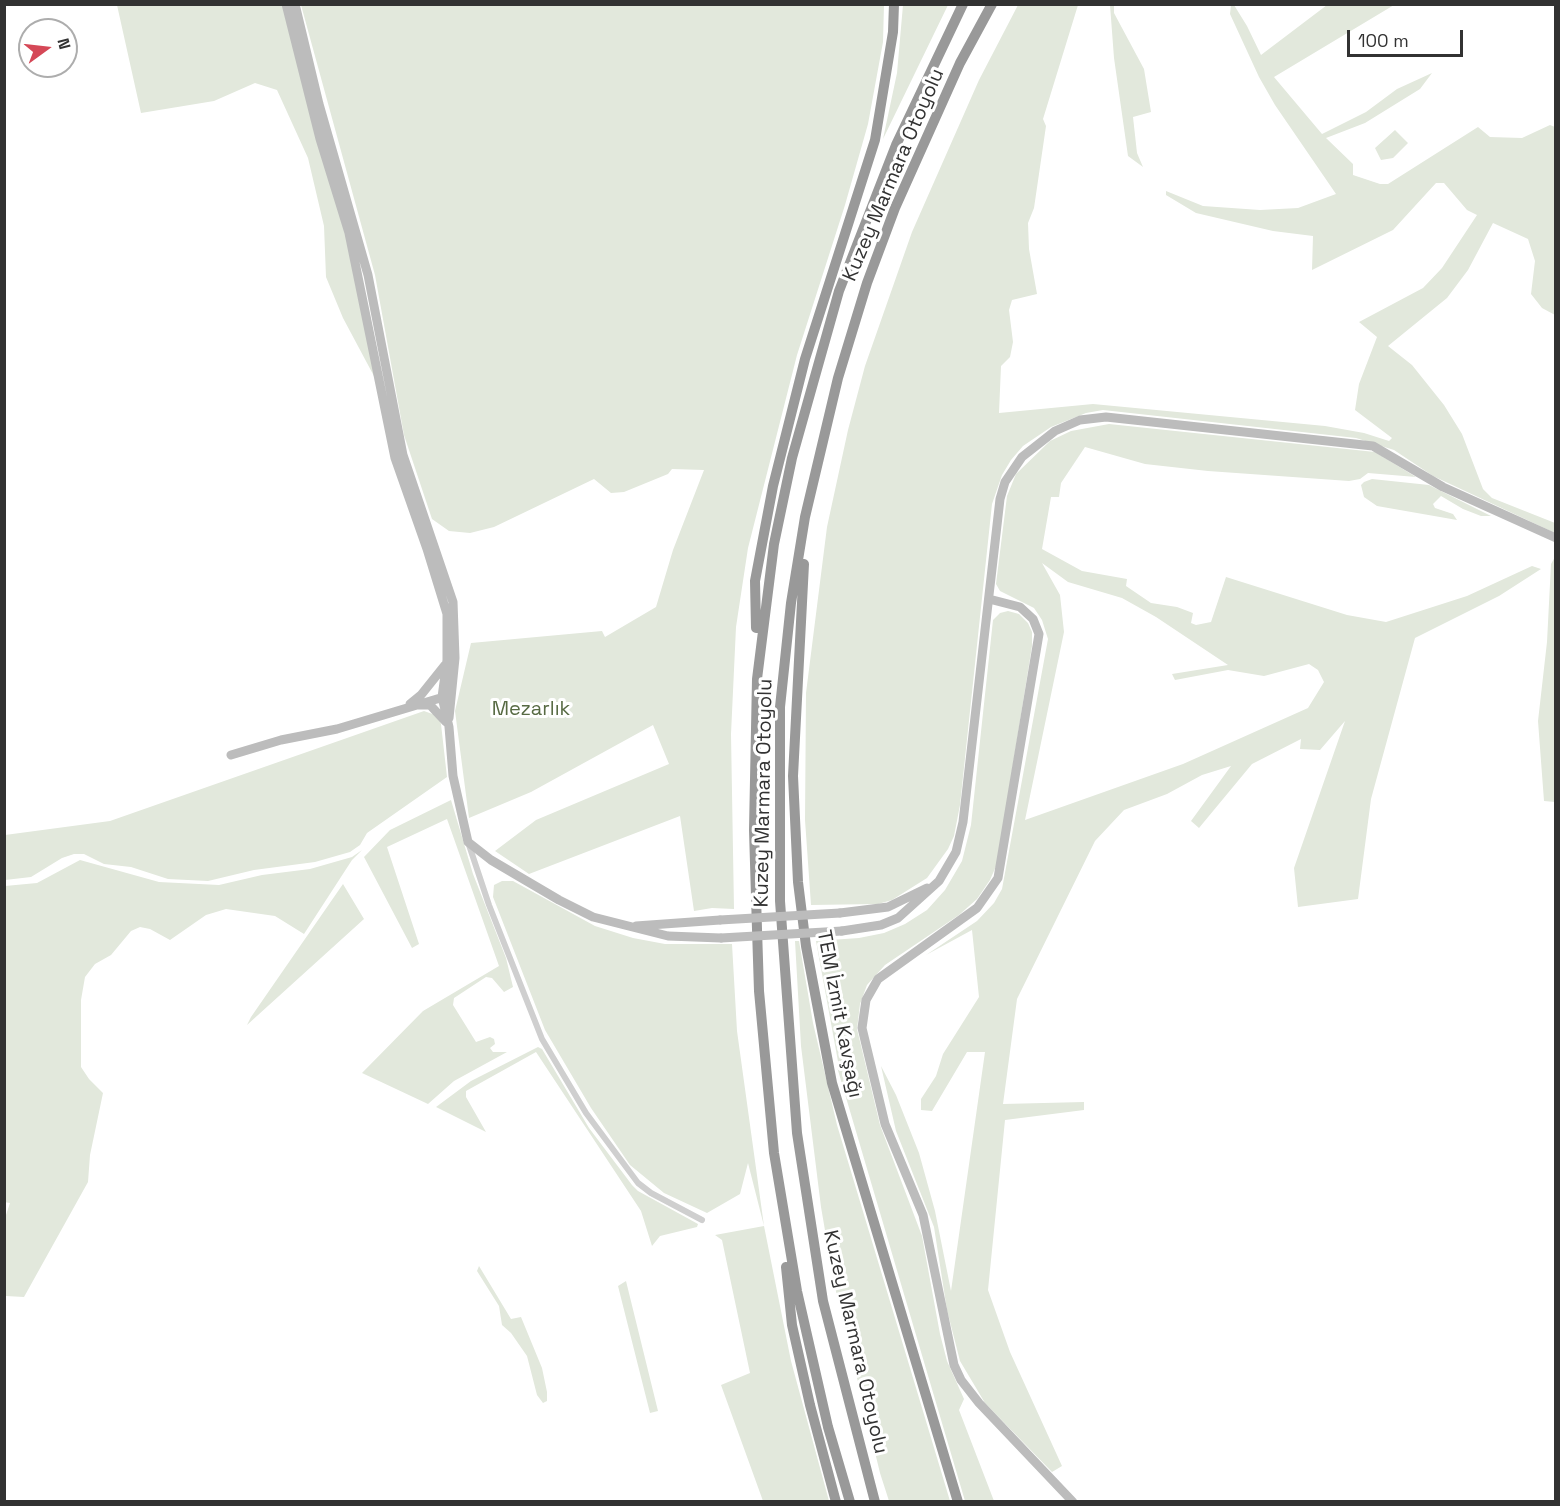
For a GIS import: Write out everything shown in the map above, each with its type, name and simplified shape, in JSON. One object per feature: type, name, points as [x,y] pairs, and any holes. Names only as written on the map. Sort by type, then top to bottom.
[{"type":"highway","points":[[757,679],[755,580],[773,486],[805,359],[875,140],[892,42],[894,4]]},
{"type":"highway","name":"Kuzey Marmara Otoyolu","points":[[850,1502],[828,1427],[797,1291],[774,1153],[764,1055],[757,939],[754,830],[757,679],[774,544],[792,458],[839,291],[884,174],[963,4]]},
{"type":"highway","name":"Kuzey Marmara Otoyolu","points":[[875,1502],[834,1343],[813,1244],[791,1078],[780,901],[780,707],[791,603],[805,517],[838,378],[867,283],[895,208],[960,63],[992,4]]},
{"type":"highway","points":[[960,63],[999,4]]},
{"type":"highway","name":"TEM İzmit Kavşağı","points":[[805,517],[793,776],[798,882],[806,946],[832,1083],[958,1502]]},
{"type":"highway","points":[[774,1153],[792,1325],[810,1405],[836,1502]]},
{"type":"street","points":[[286,4],[317,129],[349,233],[396,458],[428,549],[447,614],[447,696],[453,776],[468,842],[489,904],[542,1039],[586,1113],[638,1183],[651,1193],[702,1220]]},
{"type":"street","points":[[295,4],[316,93],[368,275],[403,455],[453,602],[455,630],[447,696]]},
{"type":"street","points":[[468,842],[492,860],[559,900],[593,916],[668,936],[721,938],[842,931],[870,928],[898,918],[939,881],[957,852],[961,838],[1000,499],[1013,468],[1042,438],[1066,425],[1092,418],[1119,417],[1372,446],[1443,487],[1556,538]]},
{"type":"street","points":[[989,599],[1020,607],[1033,619],[1039,634],[998,879],[977,908],[878,979],[866,1000],[862,1028],[885,1124],[925,1222],[942,1316],[954,1365],[975,1399],[1073,1502]]},
{"type":"street","points":[[405,707],[421,695],[447,660]]},
{"type":"street","points":[[231,755],[280,740],[337,729],[447,696]]},
{"type":"street","points":[[405,707],[430,705],[438,710],[449,727]]},
{"type":"street","points":[[627,926],[840,914],[888,907],[939,881]]},
{"type":"green space","points":[[117,5],[284,5],[349,233],[375,378],[343,318],[326,277],[324,226],[308,158],[277,90],[255,83],[214,101],[141,113]]},
{"type":"green space","name":"Mezarlık","points":[[301,5],[884,5],[883,42],[868,124],[845,205],[797,355],[748,548],[736,627],[731,734],[734,909],[712,908],[694,911],[680,816],[529,874],[495,851],[536,820],[669,764],[653,725],[531,792],[469,818],[455,711],[471,643],[602,631],[605,637],[656,607],[673,550],[704,470],[672,469],[668,474],[624,492],[611,493],[594,479],[494,527],[470,533],[449,531],[432,519],[404,435],[375,275]]},
{"type":"green space","points":[[903,5],[948,5],[883,139],[897,73]]},
{"type":"green space","points":[[1018,5],[1078,5],[1043,119],[1046,126],[1034,208],[1028,223],[1029,249],[1037,294],[1012,300],[1009,310],[1013,342],[1010,357],[1001,366],[999,413],[1093,404],[1325,426],[1364,433],[1389,441],[1392,438],[1355,410],[1359,384],[1377,337],[1359,322],[1423,288],[1442,268],[1477,215],[1467,210],[1444,183],[1436,183],[1393,230],[1312,270],[1313,236],[1273,231],[1196,213],[1166,195],[1166,191],[1203,206],[1260,210],[1298,208],[1336,194],[1275,105],[1259,77],[1230,14],[1231,5],[1234,5],[1247,26],[1261,55],[1327,5],[1394,5],[1274,77],[1322,134],[1366,112],[1397,89],[1432,73],[1420,89],[1365,123],[1326,138],[1353,164],[1353,175],[1380,184],[1388,184],[1478,127],[1490,137],[1522,138],[1550,125],[1555,127],[1555,315],[1542,308],[1531,294],[1535,261],[1528,239],[1493,223],[1468,270],[1447,298],[1388,346],[1412,365],[1444,405],[1462,434],[1483,489],[1492,498],[1555,523],[1555,533],[1433,476],[1394,450],[1356,438],[1103,410],[1086,413],[1051,427],[1023,446],[1011,460],[1002,475],[992,504],[960,805],[954,836],[948,849],[927,878],[892,900],[878,904],[811,905],[805,820],[806,693],[827,527],[848,430],[865,366],[912,232],[979,80]]},
{"type":"green space","points":[[1110,5],[1114,5],[1114,13],[1144,69],[1151,112],[1133,117],[1137,153],[1143,167],[1128,156],[1114,58]]},
{"type":"green space","points":[[1395,130],[1408,143],[1393,158],[1381,160],[1375,148]]},
{"type":"green space","points":[[1109,424],[1375,452],[1416,477],[1368,473],[1360,479],[1349,481],[1208,471],[1145,464],[1085,447],[1061,483],[1059,497],[1051,497],[1042,549],[1082,571],[1127,579],[1126,586],[1151,603],[1177,607],[1193,613],[1191,623],[1196,625],[1211,622],[1226,577],[1347,615],[1386,622],[1467,596],[1532,566],[1541,569],[1499,596],[1415,638],[1371,799],[1358,899],[1298,907],[1294,868],[1345,721],[1320,750],[1300,749],[1301,739],[1252,764],[1199,828],[1191,821],[1231,766],[1202,775],[1167,794],[1124,810],[1095,841],[1017,999],[1003,1104],[1084,1102],[1084,1110],[1005,1120],[988,1290],[1010,1352],[1062,1466],[1052,1472],[985,1403],[960,1361],[947,1310],[934,1227],[896,1131],[881,1066],[896,1095],[919,1153],[935,1211],[951,1291],[985,1052],[967,1052],[932,1111],[921,1110],[921,1099],[936,1076],[943,1054],[979,997],[972,930],[926,955],[977,921],[994,903],[1002,889],[1048,639],[1042,620],[1034,608],[1000,591],[996,584],[1007,496],[1016,474],[1050,441],[1071,431]],"holes":[[[1042,563],[1068,582],[1122,598],[1156,617],[1228,665],[1172,674],[1175,680],[1228,670],[1264,676],[1309,664],[1318,670],[1324,682],[1308,708],[1183,764],[1025,820],[1064,632],[1060,595]]]},
{"type":"green space","points":[[1372,479],[1429,485],[1491,516],[1481,516],[1463,509],[1441,496],[1433,504],[1435,508],[1453,514],[1457,520],[1377,506],[1364,497],[1361,485]]},
{"type":"green space","points":[[1555,557],[1555,802],[1544,801],[1538,721],[1547,642],[1551,564]]},
{"type":"green space","points":[[1008,611],[1019,614],[1028,623],[1032,632],[1032,646],[997,864],[990,880],[977,899],[959,915],[885,965],[867,985],[860,1004],[857,1029],[880,1125],[922,1236],[940,1334],[947,1361],[964,1399],[959,1410],[994,1501],[965,1501],[837,1067],[839,1067],[816,941],[859,938],[884,933],[905,924],[927,910],[945,890],[962,861],[971,825],[993,620],[1000,613]]},
{"type":"green space","points":[[424,711],[438,716],[441,724],[447,777],[367,833],[360,845],[350,852],[315,862],[254,870],[208,881],[168,879],[131,867],[104,864],[84,854],[74,854],[62,858],[31,877],[5,880],[5,835],[110,821]]},
{"type":"green space","points":[[451,800],[473,874],[506,958],[513,987],[504,992],[492,978],[486,977],[454,998],[453,1005],[476,1042],[490,1037],[494,1039],[495,1044],[490,1048],[493,1052],[507,1052],[454,1081],[428,1104],[362,1073],[423,1011],[499,966],[447,819],[387,847],[419,944],[412,948],[364,857],[390,830]]},
{"type":"green space","points":[[362,850],[352,860],[304,934],[275,916],[226,909],[206,915],[170,940],[150,929],[140,927],[131,931],[111,955],[95,964],[85,977],[81,1000],[81,1067],[103,1093],[90,1155],[88,1182],[24,1297],[6,1296],[4,1221],[10,1203],[4,1202],[5,886],[37,883],[80,860],[159,882],[219,885],[262,875],[310,869],[352,857]]},
{"type":"green space","points":[[502,881],[513,881],[595,926],[633,938],[665,944],[732,944],[737,1031],[764,1226],[748,1163],[740,1194],[707,1213],[664,1193],[630,1165],[591,1108],[545,1030],[493,897],[494,885]]},
{"type":"green space","points":[[343,884],[364,919],[247,1025],[251,1017]]},
{"type":"green space","points":[[795,941],[799,941],[813,1023],[837,1125],[950,1501],[889,1501],[880,1473],[834,1283],[821,1207],[801,1046]]},
{"type":"green space","points":[[538,1047],[542,1049],[589,1128],[632,1185],[638,1191],[698,1224],[697,1227],[660,1236],[652,1246],[641,1211],[536,1052],[466,1091],[466,1097],[486,1132],[436,1107],[471,1081]]},
{"type":"green space","points":[[764,1226],[791,1361],[829,1501],[763,1501],[721,1385],[750,1373],[722,1240],[715,1235]]},
{"type":"green space","points":[[479,1266],[511,1319],[521,1317],[542,1368],[547,1392],[547,1401],[543,1403],[537,1395],[527,1356],[511,1333],[502,1325],[499,1306],[477,1271]]},
{"type":"green space","points":[[626,1281],[658,1411],[650,1413],[618,1286]]}]
